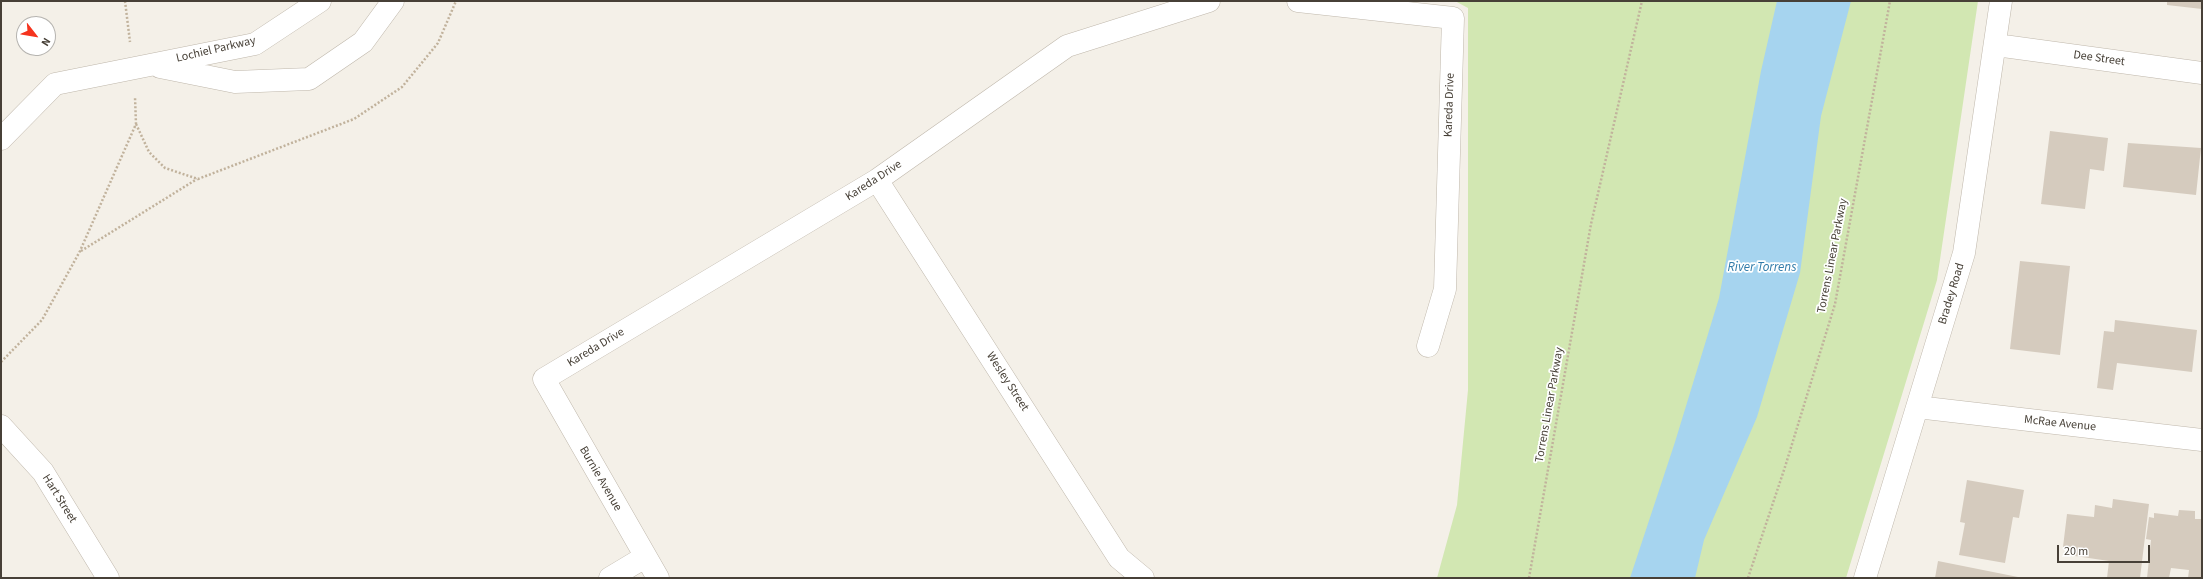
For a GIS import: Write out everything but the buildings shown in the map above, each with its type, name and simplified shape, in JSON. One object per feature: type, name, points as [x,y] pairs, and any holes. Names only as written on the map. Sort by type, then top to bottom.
[{"type":"street","name":"Lochiel Parkway","points":[[1,139],[55,84],[255,44],[320,1]]},
{"type":"street","name":"Lochiel Parkway","points":[[149,65],[235,82],[309,78],[363,42],[392,1]]},
{"type":"street","name":"Kareda Drive","points":[[544,379],[878,180],[1067,46],[1209,1]]},
{"type":"street","name":"Kareda Drive","points":[[1298,1],[1453,18],[1444,289],[1428,346]]},
{"type":"street","name":"Bradey Road","points":[[1865,578],[1964,253],[1996,45],[2001,1]]},
{"type":"street","name":"Dee Street","points":[[1996,45],[2202,73]]},
{"type":"street","name":"Wesley Street","points":[[878,180],[1119,558],[1143,578]]},
{"type":"street","name":"Burnie Avenue","points":[[544,379],[644,557],[658,578]]},
{"type":"street","name":"McRae Avenue","points":[[1917,407],[2202,440]]},
{"type":"street","name":"Hart Street","points":[[1,426],[43,472],[108,578]]},
{"type":"street","points":[[610,578],[644,557]]},
{"type":"path","points":[[126,1],[131,46]]},
{"type":"path","points":[[80,251],[198,179],[354,119],[402,87],[438,43],[456,1]]},
{"type":"path","name":"Torrens Linear Parkway","points":[[1529,578],[1591,224],[1642,1]]},
{"type":"path","name":"Torrens Linear Parkway","points":[[1748,578],[1785,467],[1835,304],[1890,1]]},
{"type":"path","points":[[135,95],[136,124],[149,152],[165,168],[198,179]]},
{"type":"path","points":[[1,362],[42,320],[80,251],[136,124]]},
{"type":"green space","points":[[1455,1],[1978,1],[1937,280],[1846,578],[1437,578],[1457,505],[1468,390],[1468,8]]},
{"type":"water","name":"River Torrens","points":[[1777,1],[1851,1],[1821,116],[1800,273],[1757,417],[1704,540],[1695,578],[1630,578],[1675,442],[1719,298],[1761,71]]}]
